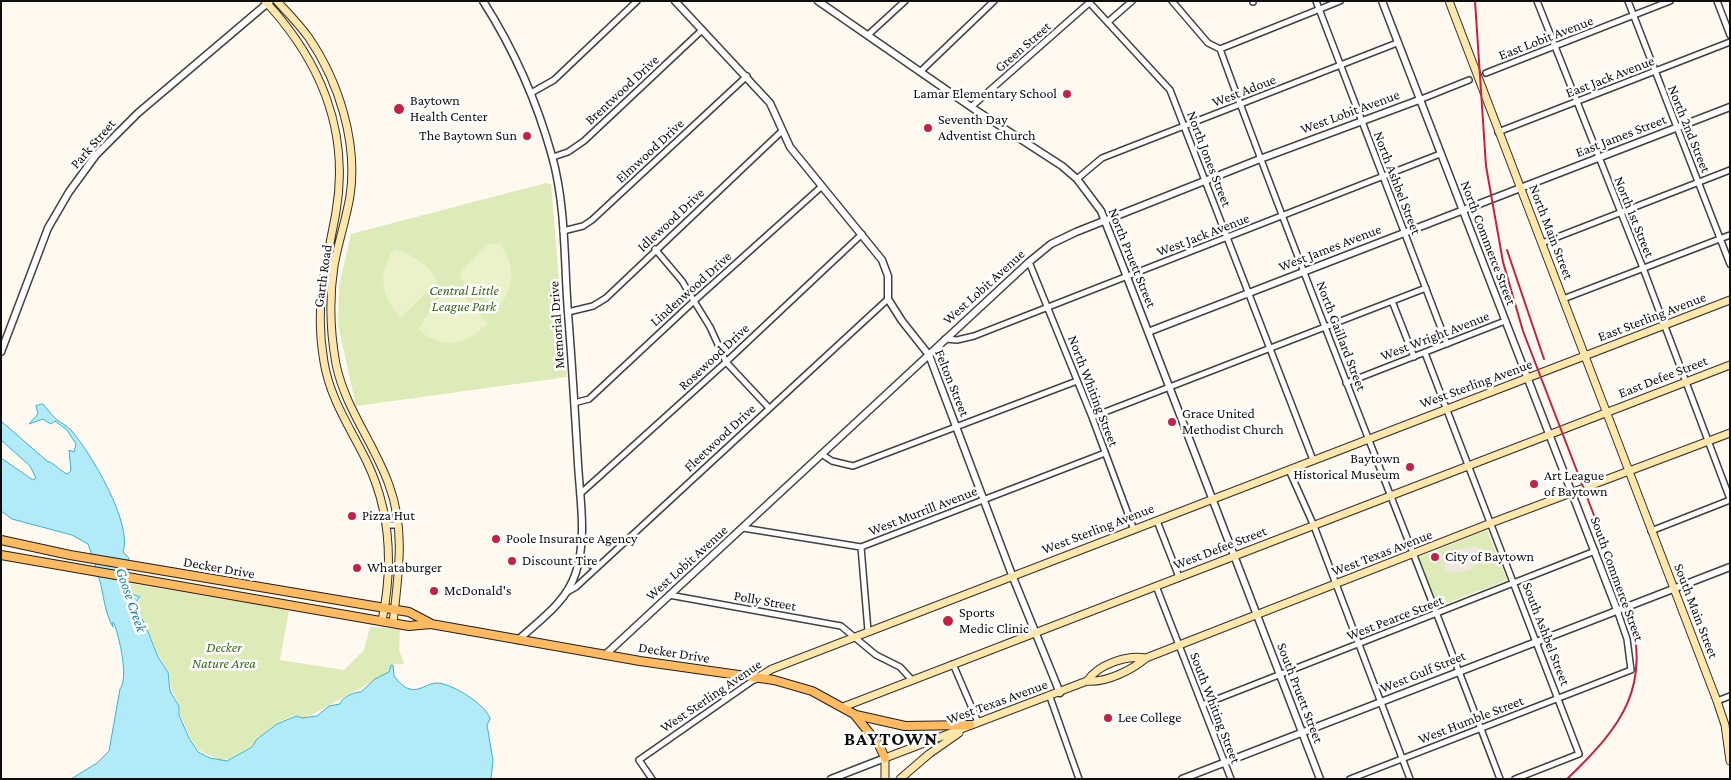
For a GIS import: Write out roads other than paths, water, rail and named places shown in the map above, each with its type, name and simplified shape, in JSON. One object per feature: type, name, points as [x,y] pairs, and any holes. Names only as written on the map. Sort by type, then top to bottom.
[{"type":"main road","name":"Garth Road","points":[[277,1],[309,39],[323,62],[344,116],[350,153],[350,194],[332,280],[330,315],[335,356],[344,392],[384,472],[398,525],[399,576],[393,623]]},
{"type":"main road","name":"North Main Street","points":[[1449,1],[1629,472]]},
{"type":"main road","name":"Garth Road","points":[[268,2],[304,49],[324,90],[333,120],[340,157],[336,210],[322,277],[320,304],[323,357],[333,396],[373,477],[387,525],[389,572],[382,621]]},
{"type":"main road","points":[[324,90],[334,87]]},
{"type":"main road","points":[[340,157],[350,153]]},
{"type":"main road","points":[[322,277],[332,280]]},
{"type":"main road","name":"East Sterling Avenue","points":[[1584,357],[1730,300]]},
{"type":"main road","points":[[323,357],[335,356]]},
{"type":"main road","name":"West Sterling Avenue","points":[[755,679],[772,668],[1012,574],[1134,530],[1212,498],[1584,357]]},
{"type":"main road","name":"East Defee Street","points":[[1606,412],[1730,365]]},
{"type":"main road","points":[[342,416],[352,411]]},
{"type":"main road","name":"West Defee Street","points":[[843,707],[1606,412]]},
{"type":"main road","name":"West Texas Avenue","points":[[885,758],[1087,681],[1093,682],[1118,674],[1137,666],[1146,658],[1179,645],[1491,523],[1730,433]]},
{"type":"main road","points":[[373,477],[384,472]]},
{"type":"main road","name":"South Main Street","points":[[1629,472],[1717,701],[1725,725],[1730,761]]},
{"type":"main road","points":[[1,536],[26,547]]},
{"type":"main road","name":"Decker Drive","points":[[1,540],[26,547],[409,612],[431,624]]},
{"type":"main road","name":"Decker Drive","points":[[1,555],[409,626],[431,624],[605,655],[755,679],[774,680],[812,691],[854,714],[874,737],[885,758]]},
{"type":"main road","name":"West Texas Avenue","points":[[1087,681],[1092,674],[1122,659],[1135,656],[1146,658]]},
{"type":"main road","points":[[854,714],[905,726],[970,725]]},
{"type":"main road","points":[[900,779],[928,754],[970,725]]},
{"type":"main road","points":[[885,758],[885,779]]},
{"type":"street","name":"Memorial Drive","points":[[483,1],[499,27],[531,93],[553,157],[563,231],[580,494],[582,545],[580,558],[566,593],[550,612],[518,640]]},
{"type":"street","points":[[531,93],[554,80],[637,1]]},
{"type":"street","name":"Felton Street","points":[[674,1],[747,76],[770,103],[790,147],[821,187],[862,234],[886,268],[888,298],[902,321],[929,355],[1012,574],[1060,692]]},
{"type":"street","name":"North Pruett Street","points":[[818,1],[971,107],[1062,166],[1077,179],[1095,201],[1105,220],[1258,615]]},
{"type":"street","points":[[868,35],[904,1]]},
{"type":"street","points":[[921,71],[994,1]]},
{"type":"street","points":[[1108,22],[1132,1]]},
{"type":"street","points":[[1172,1],[1208,43],[1220,49],[1340,1]]},
{"type":"street","name":"North Ashbel Street","points":[[1316,1],[1447,344]]},
{"type":"street","name":"North Commerce Street","points":[[1382,1],[1572,493]]},
{"type":"street","name":"North 1st Street","points":[[1538,1],[1620,214],[1643,268],[1730,500]]},
{"type":"street","name":"North 2nd Street","points":[[1628,1],[1730,264]]},
{"type":"street","name":"East Lobit Avenue","points":[[1486,73],[1670,1]]},
{"type":"street","points":[[1717,1],[1730,35]]},
{"type":"street","name":"Park Street","points":[[1,352],[48,228],[69,192],[96,155],[138,113],[268,2]]},
{"type":"street","name":"North Jones Street","points":[[1088,2],[1170,90],[1313,460]]},
{"type":"street","name":"Green Street","points":[[971,107],[1088,2]]},
{"type":"street","name":"Brentwood Drive","points":[[553,157],[568,152],[584,141],[702,30]]},
{"type":"street","name":"East Jack Avenue","points":[[1498,132],[1730,42]]},
{"type":"street","name":"West Adoue","points":[[1077,179],[1102,158],[1397,43]]},
{"type":"street","name":"North Gaillard Street","points":[[1220,49],[1260,159],[1346,383],[1415,554],[1436,614],[1500,779]]},
{"type":"street","name":"Elmwood Drive","points":[[563,231],[583,226],[592,220],[747,76]]},
{"type":"street","name":"West Lobit Avenue","points":[[605,655],[823,455],[1029,262],[1066,236],[1260,159],[1468,80]]},
{"type":"street","name":"East James Street","points":[[1520,187],[1730,107]]},
{"type":"street","name":"Idlewood Drive","points":[[568,312],[593,306],[600,302],[782,132]]},
{"type":"street","name":"West Jack Avenue","points":[[945,339],[957,340],[974,336],[1283,215],[1383,178],[1440,154]]},
{"type":"street","points":[[1542,243],[1730,170]]},
{"type":"street","name":"Lindenwood Drive","points":[[574,402],[589,399],[694,301],[821,187]]},
{"type":"street","name":"West James Avenue","points":[[1148,332],[1520,187]]},
{"type":"street","name":"Rosewood Drive","points":[[580,494],[726,362],[862,234]]},
{"type":"street","points":[[1563,300],[1730,235]]},
{"type":"street","points":[[655,249],[682,281],[710,327],[726,362],[769,408]]},
{"type":"street","name":"North Whiting Street","points":[[1029,262],[1049,307],[1134,530]]},
{"type":"street","points":[[1092,417],[1426,288]]},
{"type":"street","name":"Fleetwood Drive","points":[[566,593],[576,587],[888,298]]},
{"type":"street","points":[[1392,301],[1414,357]]},
{"type":"street","name":"West Wright Avenue","points":[[1346,383],[1505,321]]},
{"type":"street","points":[[1425,353],[1491,523]]},
{"type":"street","points":[[823,455],[832,461],[853,466],[1077,381]]},
{"type":"street","name":"West Murrill Avenue","points":[[743,528],[861,547],[1105,453]]},
{"type":"street","points":[[1289,470],[1314,526],[1410,779]]},
{"type":"street","name":"South Commerce Street","points":[[1572,493],[1627,638],[1632,670],[1600,682]]},
{"type":"street","points":[[1651,531],[1730,500]]},
{"type":"street","points":[[1156,520],[1179,577]]},
{"type":"street","name":"South Ashbel Street","points":[[1491,523],[1579,754],[1516,779]]},
{"type":"street","points":[[387,525],[398,525]]},
{"type":"street","points":[[861,547],[868,631]]},
{"type":"street","name":"West Pearce Street","points":[[1202,705],[1595,551]]},
{"type":"street","points":[[580,558],[596,568]]},
{"type":"street","name":"West Gulf Street","points":[[1182,779],[1730,567]]},
{"type":"street","points":[[1156,586],[1179,645]]},
{"type":"street","name":"Polly Street","points":[[669,596],[841,626],[876,656],[900,667],[912,680]]},
{"type":"street","name":"South Pruett Street","points":[[1258,615],[1320,779]]},
{"type":"street","name":"South Whiting Street","points":[[1179,645],[1231,779]]},
{"type":"street","points":[[953,664],[978,722]]},
{"type":"street","name":"West Sterling Avenue","points":[[652,779],[639,760],[755,679]]},
{"type":"street","name":"West Humble Street","points":[[1350,779],[1600,682]]},
{"type":"street","points":[[1050,696],[1080,779]]},
{"type":"street","points":[[1717,701],[1730,696]]},
{"type":"street","name":"West Texas Avenue","points":[[831,779],[885,758]]},
{"type":"water","name":"Goose Creek","points":[[43,404],[56,419],[71,430],[89,455],[108,489],[122,524],[123,552],[129,558],[127,590],[140,597],[136,602],[136,610],[145,624],[158,657],[168,672],[170,691],[179,706],[179,715],[189,738],[198,752],[210,758],[227,761],[252,747],[257,739],[277,724],[296,716],[302,718],[317,716],[329,706],[340,704],[349,695],[361,692],[375,679],[389,672],[391,665],[393,665],[394,676],[401,684],[408,688],[413,690],[433,683],[450,686],[467,695],[482,707],[490,719],[487,725],[493,760],[491,779],[71,779],[97,763],[109,751],[124,676],[116,629],[114,623],[112,623],[113,627],[108,615],[88,544],[72,535],[12,519],[1,511],[1,458],[33,480],[36,478],[30,466],[1,440],[1,421],[47,461],[67,474],[71,471],[69,450],[74,452],[76,444],[67,430],[55,421],[51,424],[43,419],[29,424],[38,414],[36,406]]},
{"type":"railway","points":[[1475,1],[1486,166],[1503,262],[1523,331],[1629,606],[1635,635],[1637,660],[1634,682],[1628,703],[1604,740],[1567,779]]},
{"type":"railway","points":[[1507,250],[1544,359]]},
{"type":"place","name":"Lamar Elementary School","points":[[1067,94]]},
{"type":"place","name":"Baytown Health Center","points":[[399,109]]},
{"type":"place","name":"Seventh Day Adventist Church","points":[[928,128]]},
{"type":"place","name":"The Baytown Sun","points":[[527,136]]},
{"type":"place","name":"Grace United Methodist Church","points":[[1172,422]]},
{"type":"place","name":"Baytown Historical Museum","points":[[1410,467]]},
{"type":"place","name":"Art League of Baytown","points":[[1534,484]]},
{"type":"place","name":"Pizza Hut","points":[[352,516]]},
{"type":"place","name":"Poole Insurance Agency","points":[[496,539]]},
{"type":"place","name":"City of Baytown","points":[[1435,557]]},
{"type":"place","name":"Discount Tire","points":[[512,561]]},
{"type":"place","name":"Whataburger","points":[[357,568]]},
{"type":"place","name":"McDonald's","points":[[434,591]]},
{"type":"place","name":"Sports Medic Clinic","points":[[948,621]]},
{"type":"place","name":"Lee College","points":[[1108,718]]},
{"type":"district","name":"BAYTOWN","points":[[891,739]]},
{"type":"park label","name":"Central Little League Park","points":[[464,300]]},
{"type":"park label","name":"Decker Nature Area","points":[[224,656]]}]
